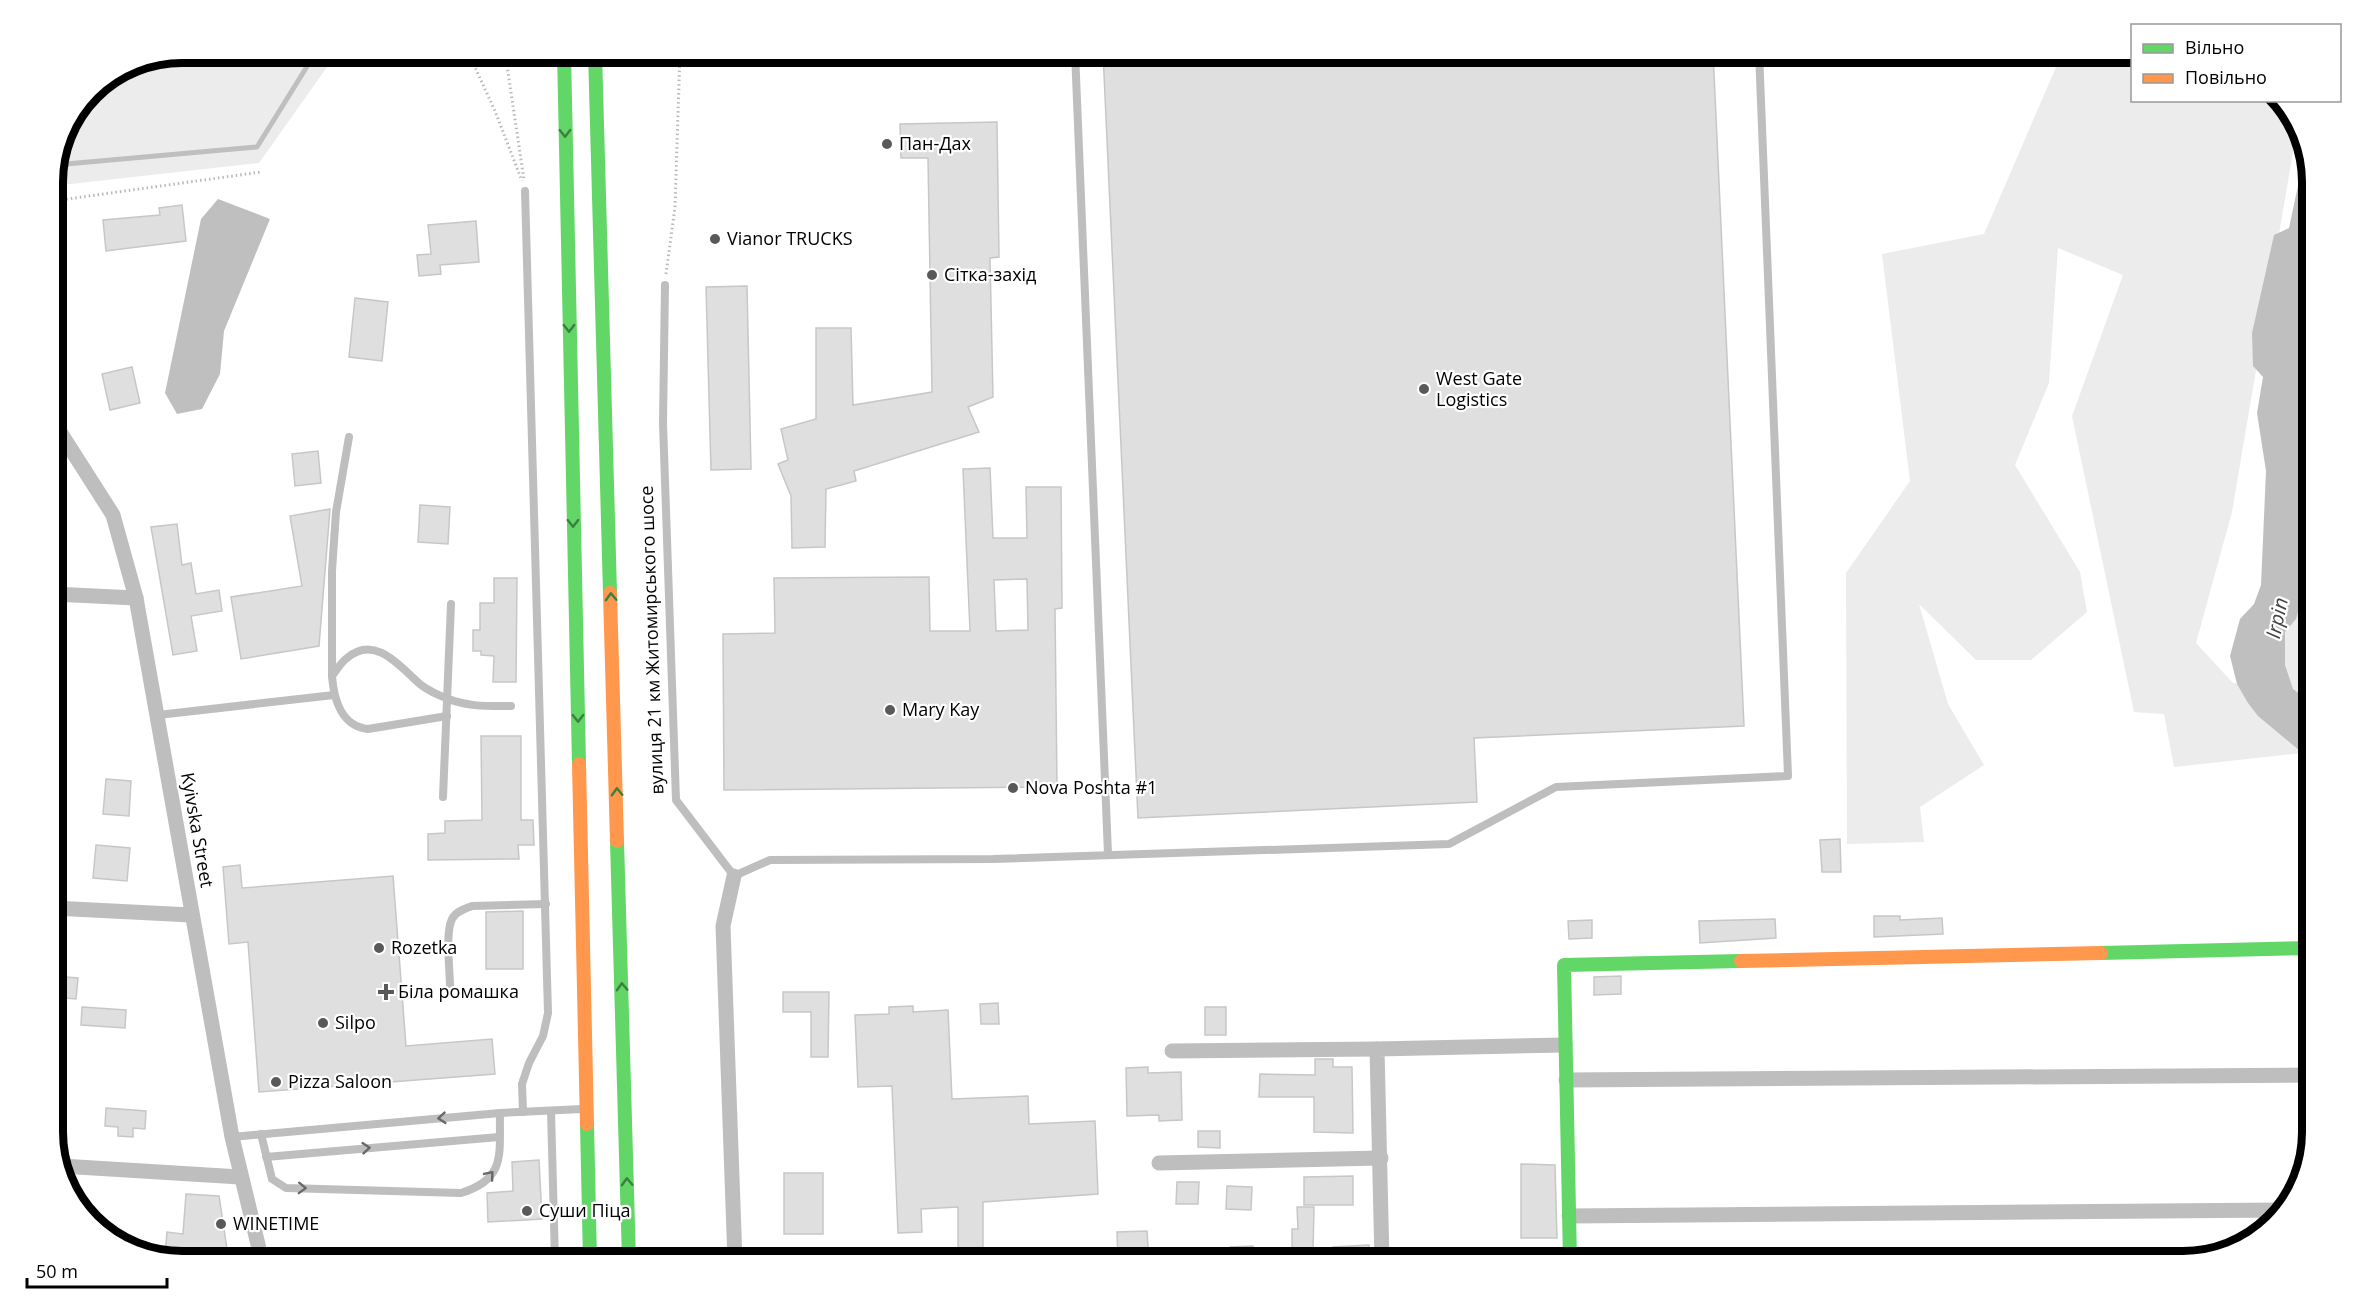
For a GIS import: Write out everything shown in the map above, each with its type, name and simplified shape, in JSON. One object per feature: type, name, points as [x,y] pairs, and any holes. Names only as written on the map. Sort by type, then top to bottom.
[{"type":"main road","points":[[564,63],[590,1251]]},
{"type":"main road","points":[[595,63],[629,1251]]},
{"type":"main road","points":[[1570,1251],[1564,964],[2302,948]]},
{"type":"street","name":"Kyivska Street","points":[[63,435],[92,477],[113,514],[136,598],[232,1137],[259,1251]]},
{"type":"street","points":[[63,594],[136,598]]},
{"type":"street","points":[[734,876],[723,926],[735,1251]]},
{"type":"street","points":[[63,909],[192,915]]},
{"type":"street","points":[[1172,1051],[1565,1045]]},
{"type":"street","points":[[1377,1049],[1382,1251]]},
{"type":"street","points":[[1566,1080],[2302,1076]]},
{"type":"street","points":[[1159,1163],[1381,1158]]},
{"type":"street","points":[[68,1166],[240,1177]]},
{"type":"street","points":[[1569,1216],[2274,1210]]},
{"type":"lane","points":[[1076,63],[1108,854]]},
{"type":"lane","points":[[734,876],[770,860],[993,858],[1449,844],[1556,787],[1788,776],[1759,63]]},
{"type":"lane","points":[[523,1112],[522,1084],[543,1035],[549,1013],[525,191]]},
{"type":"lane","name":"вулиця 21 км Житомирського шосе","points":[[664,285],[663,423],[676,800],[734,876]]},
{"type":"lane","points":[[349,436],[336,512],[332,571],[334,695],[346,721],[356,728],[368,729],[447,716]]},
{"type":"lane","points":[[444,797],[451,604]]},
{"type":"lane","points":[[332,676],[347,657],[367,650],[384,653],[404,666],[422,686],[447,699],[474,706],[511,706]]},
{"type":"lane","points":[[158,716],[334,695]]},
{"type":"lane","points":[[450,987],[450,932],[453,918],[461,910],[472,906],[546,904]]},
{"type":"lane","points":[[232,1137],[500,1113],[586,1109]]},
{"type":"lane","points":[[550,1111],[555,1251]]},
{"type":"lane","points":[[261,1134],[272,1179],[286,1188],[461,1193],[478,1188],[491,1177],[499,1163],[500,1113]]},
{"type":"lane","points":[[266,1156],[499,1137]]},
{"type":"path","points":[[473,63],[495,111],[525,191]]},
{"type":"path","points":[[506,63],[525,191]]},
{"type":"path","points":[[664,285],[675,207],[680,63]]},
{"type":"path","points":[[63,200],[261,172]]},
{"type":"shaded area","points":[[182,63],[330,63],[259,163],[63,185],[67,151],[75,129],[92,103],[103,92],[129,75],[151,67]]},
{"type":"shaded area","points":[[2058,63],[2123,63],[2131,67],[2131,102],[2272,102],[2290,129],[2295,141],[2232,512],[2196,643],[2233,683],[2261,689],[2284,351],[2302,277],[2302,753],[2174,767],[2164,714],[2134,712],[2072,416],[2123,275],[2058,248],[2049,383],[2015,465],[2080,572],[2087,612],[2031,660],[1976,660],[1919,604],[1948,704],[1984,765],[1920,807],[1924,842],[1847,844],[1846,573],[1910,481],[1882,254],[1984,234]]},
{"type":"water","name":"Irpin","points":[[2301,170],[2302,598],[2296,619],[2285,632],[2285,665],[2293,689],[2302,696],[2302,753],[2258,716],[2248,703],[2237,684],[2230,656],[2240,619],[2254,604],[2261,585],[2266,471],[2257,413],[2263,377],[2253,366],[2252,333],[2274,235],[2289,228]]},
{"type":"water","points":[[218,199],[270,219],[224,331],[220,374],[202,409],[177,414],[165,393],[201,219]]},
{"type":"building","name":"West Gate Logistics","points":[[1104,63],[1714,63],[1744,726],[1474,738],[1477,802],[1138,818]]},
{"type":"building","points":[[997,122],[999,257],[990,258],[993,397],[968,407],[979,432],[854,471],[856,481],[826,489],[825,547],[792,548],[791,496],[778,464],[788,460],[781,429],[816,419],[816,328],[851,328],[853,405],[932,392],[928,158],[901,158],[900,124]]},
{"type":"building","points":[[182,205],[186,241],[106,251],[103,220],[160,215],[159,208]]},
{"type":"building","points":[[476,221],[479,262],[440,265],[441,274],[419,276],[417,255],[431,254],[428,225]]},
{"type":"building","points":[[747,286],[751,469],[711,470],[706,287]]},
{"type":"building","points":[[355,298],[388,302],[382,361],[349,357]]},
{"type":"building","points":[[132,367],[140,403],[110,410],[102,374]]},
{"type":"building","points":[[318,451],[321,483],[295,486],[292,454]]},
{"type":"building","name":"Mary Kay","points":[[990,468],[993,538],[1027,538],[1026,487],[1061,487],[1062,608],[1055,609],[1057,787],[724,790],[723,634],[775,633],[774,578],[929,577],[930,631],[970,631],[963,469]],"holes":[[[1027,579],[1028,630],[996,631],[994,580]]]},
{"type":"building","points":[[420,505],[450,507],[448,544],[418,542]]},
{"type":"building","points":[[330,509],[319,646],[241,659],[231,597],[302,586],[290,516]]},
{"type":"building","points":[[177,524],[182,565],[191,563],[196,594],[219,590],[222,611],[191,616],[197,651],[173,655],[151,527]]},
{"type":"building","points":[[494,578],[517,578],[516,682],[493,682],[494,656],[481,655],[481,651],[473,651],[473,630],[480,630],[480,603],[494,603]]},
{"type":"building","points":[[481,736],[521,736],[521,820],[533,820],[534,845],[518,845],[519,859],[428,860],[428,834],[445,833],[445,821],[482,820]]},
{"type":"building","points":[[106,779],[131,781],[129,816],[103,814]]},
{"type":"building","points":[[1840,839],[1841,872],[1822,872],[1820,840]]},
{"type":"building","points":[[96,845],[130,848],[127,881],[93,878]]},
{"type":"building","points":[[240,865],[242,888],[393,876],[406,1046],[492,1039],[495,1074],[259,1092],[248,942],[229,944],[223,867]]},
{"type":"building","points":[[523,911],[523,969],[486,969],[486,912]]},
{"type":"building","points":[[1874,916],[1900,916],[1900,920],[1942,918],[1943,934],[1874,937]]},
{"type":"building","points":[[1775,919],[1776,938],[1700,943],[1699,921]]},
{"type":"building","points":[[1592,920],[1592,938],[1569,939],[1568,921]]},
{"type":"building","points":[[1621,976],[1621,994],[1594,995],[1594,977]]},
{"type":"building","points":[[63,977],[78,978],[76,999],[63,998]]},
{"type":"building","points":[[783,992],[829,992],[828,1057],[811,1057],[811,1012],[783,1012]]},
{"type":"building","points":[[998,1003],[999,1024],[981,1024],[980,1004]]},
{"type":"building","points":[[913,1006],[913,1012],[948,1010],[952,1099],[1028,1096],[1029,1124],[1095,1121],[1098,1194],[983,1202],[983,1251],[958,1251],[958,1207],[921,1209],[922,1232],[898,1233],[892,1086],[858,1087],[855,1015],[889,1014],[889,1007]]},
{"type":"building","points":[[82,1007],[126,1010],[125,1028],[81,1025]]},
{"type":"building","points":[[1205,1007],[1226,1007],[1226,1035],[1205,1035]]},
{"type":"building","points":[[1315,1059],[1333,1059],[1333,1067],[1352,1067],[1353,1133],[1314,1132],[1314,1097],[1259,1097],[1260,1074],[1315,1075]]},
{"type":"building","points":[[1148,1067],[1148,1073],[1181,1072],[1182,1120],[1159,1121],[1159,1115],[1127,1116],[1126,1068]]},
{"type":"building","points":[[106,1108],[146,1111],[145,1129],[133,1128],[133,1137],[118,1136],[118,1127],[105,1126]]},
{"type":"building","points":[[1198,1131],[1220,1131],[1220,1148],[1198,1147]]},
{"type":"building","points":[[539,1160],[542,1219],[488,1222],[487,1193],[513,1191],[512,1162]]},
{"type":"building","points":[[1521,1164],[1555,1165],[1557,1238],[1521,1238]]},
{"type":"building","points":[[784,1173],[823,1173],[823,1234],[784,1234]]},
{"type":"building","points":[[1353,1176],[1353,1205],[1304,1205],[1304,1177]]},
{"type":"building","points":[[1177,1182],[1199,1182],[1198,1204],[1176,1204]]},
{"type":"building","points":[[1227,1186],[1252,1187],[1251,1210],[1226,1209]]},
{"type":"building","points":[[186,1194],[219,1196],[227,1251],[166,1250],[167,1232],[183,1234]]},
{"type":"building","points":[[1297,1207],[1314,1207],[1313,1250],[1292,1249],[1292,1229],[1298,1229]]},
{"type":"building","points":[[1147,1231],[1148,1251],[1118,1251],[1117,1232]]},
{"type":"building","points":[[1369,1245],[1369,1251],[1333,1251],[1333,1247]]},
{"type":"building","points":[[1253,1246],[1253,1251],[1230,1251],[1230,1247]]},
{"type":"waterway","points":[[64,164],[257,147],[309,63]]},
{"type":"traffic: fast","points":[[564,63],[579,764]]},
{"type":"traffic: fast","points":[[595,63],[610,593]]},
{"type":"traffic: fast","points":[[617,841],[629,1251]]},
{"type":"traffic: fast","points":[[2101,953],[2302,948]]},
{"type":"traffic: fast","points":[[1570,1251],[1564,965],[1741,961]]},
{"type":"traffic: fast","points":[[587,1124],[590,1251]]},
{"type":"traffic: slow","points":[[610,593],[617,841]]},
{"type":"traffic: slow","points":[[579,764],[587,1124]]},
{"type":"traffic: slow","points":[[1741,961],[2101,953]]},
{"type":"place","name":"Пан-Дах","points":[[887,144]]},
{"type":"place","name":"Vianor TRUCKS","points":[[715,239]]},
{"type":"place","name":"Сітка-захід","points":[[932,275]]},
{"type":"place","name":"West Gate Logistics","points":[[1424,389]]},
{"type":"place","name":"Mary Kay","points":[[890,710]]},
{"type":"place","name":"Nova Poshta #1","points":[[1013,788]]},
{"type":"place","name":"Rozetka","points":[[379,948]]},
{"type":"place","name":"Біла ромашка","points":[[386,992]]},
{"type":"place","name":"Silpo","points":[[323,1023]]},
{"type":"place","name":"Pizza Saloon","points":[[276,1082]]},
{"type":"place","name":"Суши Піца","points":[[527,1211]]},
{"type":"place","name":"WINETIME","points":[[221,1224]]}]
